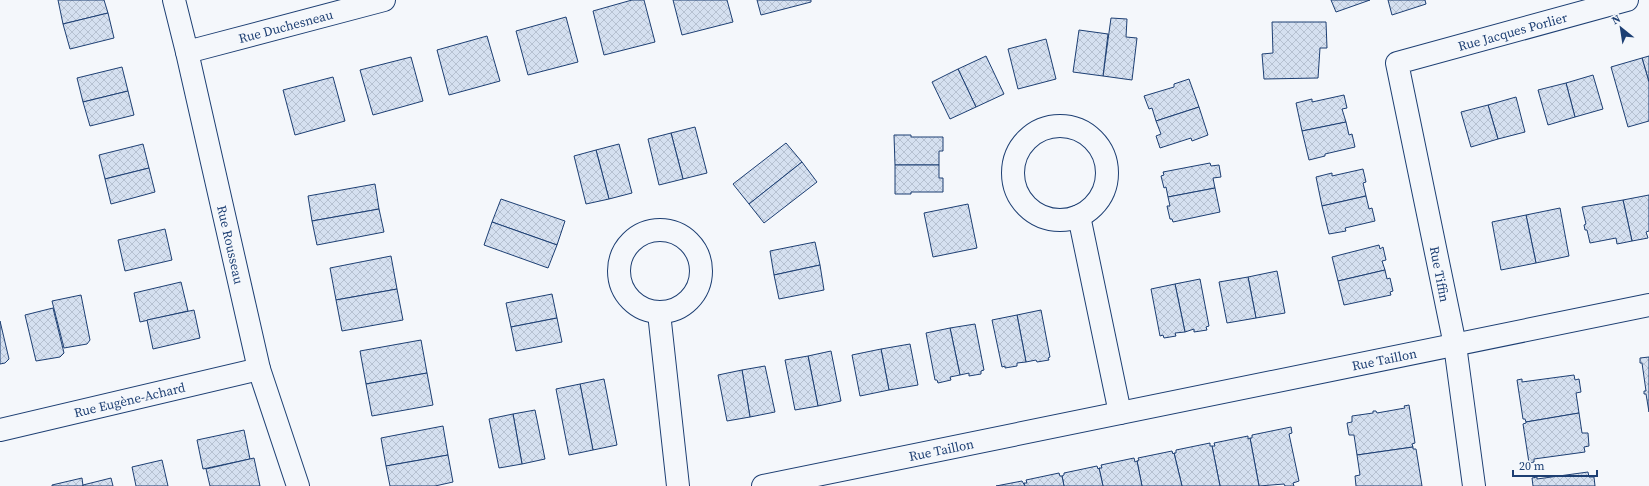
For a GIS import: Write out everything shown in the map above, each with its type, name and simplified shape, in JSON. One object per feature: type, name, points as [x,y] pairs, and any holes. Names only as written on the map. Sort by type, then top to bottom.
[{"type":"street","name":"Rue Rousseau","points":[[174,0],[259,369],[298,486]]},
{"type":"street","name":"Rue Duchesneau","points":[[187,52],[384,0]]},
{"type":"street","name":"Rue Jacques Porlier","points":[[1397,63],[1627,0]]},
{"type":"street","name":"Rue Tiffin","points":[[1397,63],[1455,345],[1474,486]]},
{"type":"street","points":[[1053,127],[1069,127],[1084,132],[1096,143],[1103,155],[1107,169],[1106,184],[1100,197],[1091,208],[1079,216],[1064,220],[1048,218],[1033,212],[1022,201],[1015,186],[1013,171],[1016,155],[1025,142],[1038,132],[1053,127]]},
{"type":"street","points":[[1079,216],[1120,413]]},
{"type":"street","name":"Rue Taillon","points":[[763,486],[1649,305]]},
{"type":"street","points":[[659,313],[678,486]]},
{"type":"street","name":"Rue Eugène-Achard","points":[[0,430],[259,369]]},
{"type":"building","points":[[58,0],[104,0],[108,13],[63,24]]},
{"type":"building","points":[[632,0],[644,0],[655,42],[604,55],[593,11]]},
{"type":"building","points":[[673,0],[727,0],[733,22],[682,35]]},
{"type":"building","points":[[757,0],[811,0],[811,2],[761,15]]},
{"type":"building","points":[[1331,0],[1370,0],[1336,12]]},
{"type":"building","points":[[1388,0],[1425,0],[1426,4],[1392,15]]},
{"type":"building","points":[[108,13],[114,38],[70,49],[63,24]]},
{"type":"building","points":[[566,17],[578,62],[528,75],[516,31]]},
{"type":"building","points":[[1111,18],[1127,19],[1126,37],[1137,38],[1132,80],[1103,76]]},
{"type":"building","points":[[1272,22],[1326,22],[1327,48],[1320,48],[1318,78],[1264,79],[1262,54],[1273,53]]},
{"type":"building","points":[[1079,30],[1108,34],[1103,76],[1073,72]]},
{"type":"building","points":[[487,36],[500,81],[449,95],[437,50]]},
{"type":"building","points":[[1046,39],[1056,79],[1018,89],[1008,49]]},
{"type":"building","points":[[986,56],[1004,94],[976,107],[958,69]]},
{"type":"building","points":[[1649,56],[1649,82],[1642,58]]},
{"type":"building","points":[[411,57],[423,101],[373,115],[360,70]]},
{"type":"building","points":[[1642,58],[1649,82],[1649,121],[1628,127],[1611,67]]},
{"type":"building","points":[[122,67],[128,91],[83,102],[77,78]]},
{"type":"building","points":[[958,69],[976,107],[950,119],[932,82]]},
{"type":"building","points":[[1593,75],[1603,109],[1575,117],[1566,83]]},
{"type":"building","points":[[333,77],[345,121],[295,135],[283,90]]},
{"type":"building","points":[[1189,79],[1199,107],[1156,121],[1152,108],[1149,109],[1144,96],[1174,87],[1174,84]]},
{"type":"building","points":[[1566,83],[1575,117],[1548,125],[1538,90]]},
{"type":"building","points":[[128,91],[134,115],[90,126],[83,102]]},
{"type":"building","points":[[1344,95],[1347,108],[1342,109],[1346,122],[1302,131],[1296,103],[1312,99],[1312,102]]},
{"type":"building","points":[[1516,97],[1525,132],[1498,139],[1488,105]]},
{"type":"building","points":[[1488,105],[1498,139],[1471,147],[1461,112]]},
{"type":"building","points":[[1199,107],[1208,135],[1192,141],[1191,138],[1160,148],[1156,136],[1161,134],[1156,121]]},
{"type":"building","points":[[1346,122],[1349,135],[1352,134],[1355,147],[1325,154],[1325,156],[1309,160],[1302,131]]},
{"type":"building","points":[[695,127],[707,173],[683,179],[671,133]]},
{"type":"building","points":[[671,133],[683,179],[659,185],[648,139]]},
{"type":"building","points":[[894,135],[911,135],[911,137],[943,137],[943,151],[939,151],[939,165],[895,165]]},
{"type":"building","points":[[786,143],[802,162],[749,204],[733,184]]},
{"type":"building","points":[[143,144],[149,168],[105,179],[99,155]]},
{"type":"building","points":[[619,144],[632,193],[609,199],[596,150]]},
{"type":"building","points":[[596,150],[609,199],[586,204],[574,156]]},
{"type":"building","points":[[802,162],[817,182],[764,223],[749,204]]},
{"type":"building","points":[[1210,163],[1211,166],[1219,165],[1221,177],[1213,178],[1215,188],[1168,197],[1166,187],[1164,188],[1161,176],[1164,175],[1163,172]]},
{"type":"building","points":[[895,165],[939,165],[939,178],[943,178],[943,192],[911,192],[911,194],[895,194]]},
{"type":"building","points":[[149,168],[155,192],[111,204],[105,179]]},
{"type":"building","points":[[1363,169],[1366,182],[1363,183],[1366,196],[1322,206],[1316,177],[1332,173],[1332,176]]},
{"type":"building","points":[[375,184],[379,209],[312,221],[308,196]]},
{"type":"building","points":[[1215,188],[1220,212],[1173,222],[1172,219],[1170,219],[1167,206],[1170,206],[1168,197]]},
{"type":"building","points":[[1649,195],[1649,231],[1646,232],[1648,238],[1632,241],[1623,200]]},
{"type":"building","points":[[1366,196],[1369,209],[1372,208],[1375,221],[1345,228],[1346,231],[1329,234],[1322,206]]},
{"type":"building","points":[[501,199],[565,221],[557,245],[492,222]]},
{"type":"building","points":[[1623,200],[1632,241],[1617,244],[1616,238],[1590,243],[1587,230],[1585,230],[1584,225],[1586,224],[1582,207]]},
{"type":"building","points":[[968,204],[977,248],[933,257],[924,213]]},
{"type":"building","points":[[1560,208],[1569,256],[1536,263],[1526,215]]},
{"type":"building","points":[[379,209],[384,232],[317,245],[312,221]]},
{"type":"building","points":[[1526,215],[1536,263],[1501,270],[1492,222]]},
{"type":"building","points":[[492,222],[557,245],[548,268],[484,245]]},
{"type":"building","points":[[165,229],[172,260],[125,271],[118,240]]},
{"type":"building","points":[[815,242],[820,265],[774,275],[770,251]]},
{"type":"building","points":[[1379,245],[1380,249],[1383,247],[1386,260],[1382,261],[1385,270],[1338,281],[1332,257]]},
{"type":"building","points":[[391,256],[397,289],[336,300],[330,268]]},
{"type":"building","points":[[820,265],[824,290],[779,299],[774,275]]},
{"type":"building","points":[[1385,270],[1387,279],[1390,278],[1393,291],[1390,292],[1391,295],[1344,305],[1338,281]]},
{"type":"building","points":[[1277,271],[1285,313],[1256,318],[1248,277]]},
{"type":"building","points":[[1248,277],[1256,318],[1227,323],[1219,282]]},
{"type":"building","points":[[1200,279],[1209,326],[1206,327],[1207,330],[1194,332],[1194,329],[1185,332],[1175,284]]},
{"type":"building","points":[[181,282],[188,311],[140,322],[134,293]]},
{"type":"building","points":[[1175,284],[1185,332],[1175,333],[1176,336],[1164,338],[1163,335],[1160,336],[1151,289]]},
{"type":"building","points":[[397,289],[403,320],[342,331],[336,300]]},
{"type":"building","points":[[552,294],[557,318],[511,327],[506,303]]},
{"type":"building","points":[[81,295],[90,340],[87,344],[64,348],[52,301]]},
{"type":"building","points":[[53,308],[64,353],[60,357],[36,361],[25,315]]},
{"type":"building","points":[[194,310],[200,338],[153,349],[147,320]]},
{"type":"building","points":[[1041,310],[1050,357],[1048,358],[1049,360],[1026,362],[1017,315]]},
{"type":"building","points":[[1017,315],[1026,362],[1017,363],[1017,366],[1005,368],[1005,366],[1002,367],[992,320]]},
{"type":"building","points":[[557,318],[562,342],[516,351],[511,327]]},
{"type":"building","points":[[0,321],[9,359],[5,363],[0,364]]},
{"type":"building","points":[[975,324],[984,370],[981,371],[981,374],[969,376],[969,373],[960,375],[950,328]]},
{"type":"building","points":[[950,328],[960,375],[950,377],[951,380],[938,383],[937,380],[935,380],[926,333]]},
{"type":"building","points":[[421,340],[427,373],[366,384],[360,351]]},
{"type":"building","points":[[910,344],[918,385],[889,390],[881,349]]},
{"type":"building","points":[[881,349],[889,390],[860,396],[852,355]]},
{"type":"building","points":[[831,351],[841,401],[818,406],[808,356]]},
{"type":"building","points":[[808,356],[818,406],[795,410],[785,360]]},
{"type":"building","points":[[1649,357],[1649,412],[1646,394],[1644,394],[1644,391],[1646,391],[1640,358]]},
{"type":"building","points":[[765,366],[775,412],[750,417],[742,370]]},
{"type":"building","points":[[742,370],[750,417],[727,421],[718,375]]},
{"type":"building","points":[[427,373],[433,405],[372,416],[366,384]]},
{"type":"building","points":[[1574,375],[1575,380],[1579,379],[1581,392],[1576,393],[1579,413],[1526,422],[1525,419],[1523,419],[1517,380],[1522,379],[1522,382]]},
{"type":"building","points":[[604,379],[617,445],[593,450],[580,384]]},
{"type":"building","points":[[580,384],[593,450],[569,455],[556,389]]},
{"type":"building","points":[[1409,405],[1415,443],[1412,444],[1413,447],[1357,455],[1354,435],[1349,435],[1347,423],[1352,422],[1352,416],[1373,413],[1373,411],[1376,411],[1377,413],[1405,408],[1404,406]]},
{"type":"building","points":[[535,410],[545,459],[522,464],[513,414]]},
{"type":"building","points":[[1579,413],[1582,433],[1588,433],[1589,446],[1584,447],[1585,452],[1534,459],[1534,462],[1529,463],[1523,424],[1526,422]]},
{"type":"building","points":[[513,414],[522,464],[499,468],[489,419]]},
{"type":"building","points":[[443,426],[448,455],[386,466],[381,438]]},
{"type":"building","points":[[1291,427],[1292,433],[1289,434],[1299,481],[1293,483],[1294,486],[1285,486],[1284,484],[1259,486],[1250,438],[1252,438],[1252,435]]},
{"type":"building","points":[[244,430],[250,459],[203,469],[197,440]]},
{"type":"building","points":[[1248,436],[1248,439],[1250,438],[1259,486],[1220,486],[1212,446],[1215,446],[1214,443]]},
{"type":"building","points":[[1210,443],[1210,446],[1212,446],[1220,486],[1182,486],[1174,453],[1176,453],[1176,450]]},
{"type":"building","points":[[1413,447],[1413,449],[1416,449],[1422,486],[1356,486],[1355,476],[1360,475],[1357,455]]},
{"type":"building","points":[[1172,451],[1173,454],[1174,453],[1182,486],[1142,486],[1137,461],[1139,460],[1138,458]]},
{"type":"building","points":[[448,455],[453,482],[435,486],[390,486],[386,466]]},
{"type":"building","points":[[254,458],[260,486],[210,486],[206,469]]},
{"type":"building","points":[[1134,458],[1135,462],[1137,461],[1142,486],[1103,486],[1099,468],[1102,468],[1101,465]]},
{"type":"building","points":[[162,460],[168,486],[136,486],[132,467]]},
{"type":"building","points":[[1097,466],[1098,469],[1099,468],[1103,486],[1064,486],[1062,476],[1064,473]]},
{"type":"building","points":[[1588,472],[1589,477],[1594,477],[1595,486],[1533,486],[1532,478],[1537,477],[1537,479]]},
{"type":"building","points":[[1059,473],[1060,476],[1062,476],[1064,486],[1025,486],[1024,483],[1027,483],[1026,480]]},
{"type":"building","points":[[82,478],[83,486],[52,486],[52,485]]},
{"type":"building","points":[[111,478],[113,486],[83,486],[83,485]]},
{"type":"building","points":[[1022,481],[1025,486],[996,486]]}]
